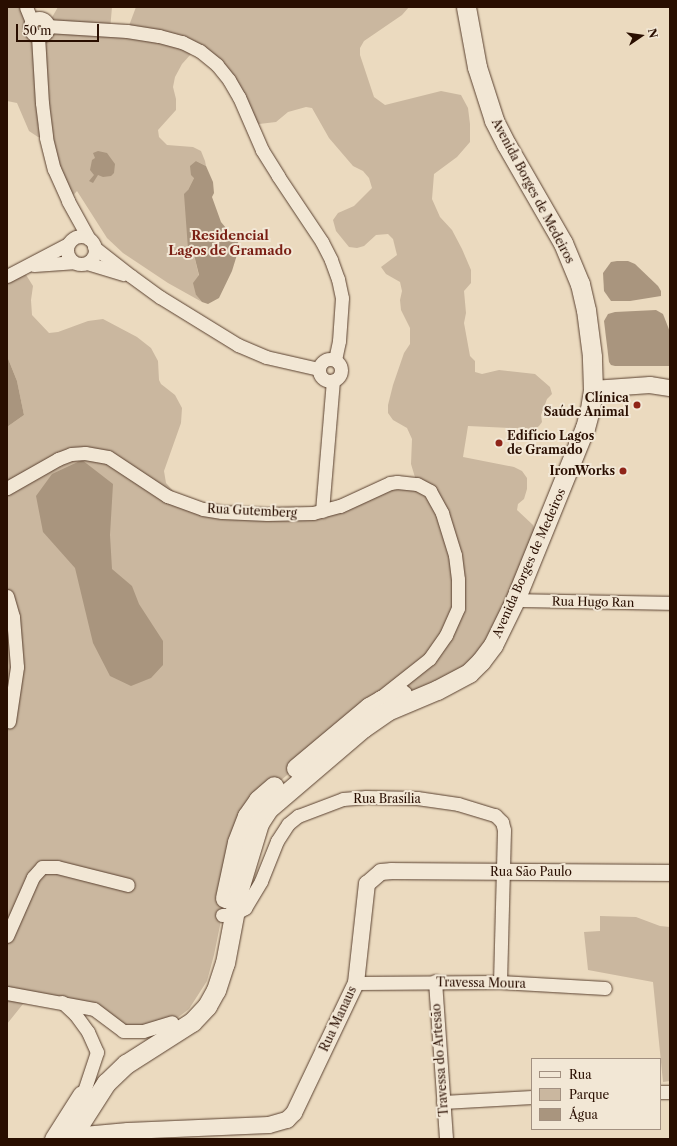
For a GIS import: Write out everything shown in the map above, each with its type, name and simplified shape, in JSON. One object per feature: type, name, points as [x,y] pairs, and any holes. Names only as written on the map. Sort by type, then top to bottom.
[{"type":"main road","name":"Avenida Borges de Medeiros","points":[[68,1138],[106,1083],[126,1064],[192,1022],[207,1006],[216,990],[225,963],[236,908],[259,823],[268,809],[373,713],[394,707],[438,690],[469,673],[481,661],[493,645],[515,600],[585,428],[593,389],[590,336],[578,278],[564,243],[506,144],[494,120],[477,67],[466,7]]},
{"type":"main road","name":"Avenida Borges de Medeiros","points":[[392,692],[438,690]]},
{"type":"main road","points":[[373,713],[392,692]]},
{"type":"main road","name":"Avenida Borges de Medeiros","points":[[54,1139],[83,1094],[106,1065],[128,1049],[172,1022],[189,1009],[207,981],[236,908]]},
{"type":"street","points":[[26,7],[32,22],[30,29],[35,35],[38,36]]},
{"type":"street","points":[[32,22],[35,19],[43,20],[47,26],[45,33],[38,36]]},
{"type":"street","points":[[47,26],[127,31],[159,36],[182,42],[200,51],[217,65],[229,80],[239,97],[262,150],[318,236],[331,260],[338,279],[342,298],[339,341],[335,360]]},
{"type":"street","points":[[38,36],[42,103],[46,138],[54,169],[68,201],[92,243],[94,256],[87,263]]},
{"type":"street","points":[[68,201],[72,241],[67,254],[73,262]]},
{"type":"street","points":[[7,276],[80,236],[92,243],[131,276],[160,297],[238,345],[266,357],[319,369]]},
{"type":"street","points":[[27,266],[73,262],[77,264],[87,263],[131,276]]},
{"type":"street","points":[[327,359],[335,360],[341,370],[340,375],[334,380],[325,380],[319,369],[323,361],[327,359]]},
{"type":"street","points":[[322,511],[334,380]]},
{"type":"street","points":[[593,389],[650,385],[670,388]]},
{"type":"street","name":"Rua Gutemberg","points":[[7,488],[58,459],[71,454],[85,453],[108,457],[167,496],[203,509],[267,514],[299,514],[322,511],[340,506],[397,482],[417,484],[430,491],[442,513],[455,555],[458,579],[458,608],[439,646],[429,659],[392,692]]},
{"type":"street","points":[[7,596],[12,617],[16,667],[9,721]]},
{"type":"street","name":"Rua Hugo Ran","points":[[515,600],[670,603]]},
{"type":"street","name":"Rua Brasília","points":[[236,908],[261,881],[277,841],[288,824],[298,816],[343,799],[366,797],[417,798],[458,804],[495,815],[502,822],[504,830],[500,982]]},
{"type":"street","points":[[7,936],[33,877],[42,867],[57,866],[128,886]]},
{"type":"street","name":"Rua São Paulo","points":[[392,871],[670,873]]},
{"type":"street","name":"Rua Manaus","points":[[68,1138],[128,1131],[269,1125],[281,1123],[294,1113],[356,983],[367,884],[381,872],[392,871]]},
{"type":"street","name":"Travessa Moura","points":[[356,983],[435,981],[500,982],[605,988]]},
{"type":"street","name":"Travessa do Artesão","points":[[435,981],[446,1139]]},
{"type":"street","points":[[7,993],[94,1009],[123,1031],[143,1031],[172,1022]]},
{"type":"street","points":[[62,1002],[75,1014],[88,1032],[97,1052],[83,1094]]},
{"type":"street","points":[[443,1102],[531,1097]]},
{"type":"green space","points":[[7,7],[26,7],[32,32],[35,35],[42,35],[45,33],[47,26],[58,7],[112,7],[110,30],[127,31],[136,7],[409,7],[402,15],[364,41],[360,48],[360,55],[374,97],[385,105],[441,91],[461,95],[468,108],[470,142],[457,157],[434,174],[432,199],[440,217],[452,230],[471,270],[471,283],[464,291],[466,313],[464,323],[470,356],[475,361],[475,372],[482,374],[499,370],[535,374],[550,387],[552,394],[547,399],[541,415],[542,422],[535,429],[468,426],[463,457],[514,467],[522,471],[527,478],[527,489],[524,499],[518,504],[517,510],[533,525],[536,534],[481,661],[315,751],[258,800],[237,842],[214,955],[207,981],[189,1009],[172,1022],[132,1032],[102,1013],[62,1002],[23,1004],[7,1024],[7,632],[14,631],[7,596],[7,427],[24,415],[17,381],[7,356],[7,280],[23,270],[33,286],[31,300],[32,315],[49,333],[58,332],[88,321],[103,319],[137,337],[151,348],[158,361],[159,380],[161,384],[175,395],[182,408],[181,423],[164,471],[166,483],[185,504],[299,514],[390,483],[417,484],[411,464],[412,439],[407,428],[393,420],[388,413],[388,405],[393,385],[404,353],[410,344],[410,328],[401,310],[400,300],[402,291],[400,282],[386,274],[381,267],[397,255],[393,239],[388,234],[376,235],[364,246],[357,248],[349,247],[336,231],[333,220],[338,213],[354,206],[372,188],[369,178],[363,171],[353,166],[329,138],[312,108],[306,107],[288,112],[276,122],[259,124],[249,118],[239,97],[200,51],[191,54],[182,64],[175,77],[173,87],[176,99],[176,110],[158,130],[159,137],[167,145],[193,147],[201,151],[205,161],[206,166],[196,161],[194,178],[188,190],[193,251],[199,276],[196,295],[202,302],[168,283],[123,253],[107,238],[77,191],[68,201],[46,138],[38,137],[29,131],[17,103],[7,101]]},
{"type":"green space","points":[[600,916],[636,917],[660,926],[670,927],[670,1081],[663,1082],[653,982],[588,970],[584,932],[600,931]]},
{"type":"water","points":[[98,151],[107,153],[115,164],[114,173],[111,176],[103,177],[98,175],[93,183],[89,181],[94,175],[90,170],[92,160],[95,158],[93,153]]},
{"type":"water","points":[[196,161],[206,166],[213,182],[214,193],[212,197],[221,222],[240,245],[232,271],[219,298],[208,304],[202,302],[196,295],[193,283],[199,275],[193,251],[188,249],[184,194],[188,190],[194,178],[191,175],[190,166]]},
{"type":"water","points":[[628,261],[635,264],[658,286],[661,291],[661,296],[630,301],[611,301],[604,291],[603,273],[611,262]]},
{"type":"water","points":[[656,310],[663,314],[670,332],[670,366],[611,365],[609,362],[604,321],[608,314],[615,312]]},
{"type":"water","points":[[7,356],[17,381],[24,415],[7,427]]},
{"type":"water","points":[[82,460],[113,484],[110,535],[112,569],[132,586],[139,604],[163,641],[163,665],[151,678],[131,686],[110,676],[93,643],[75,568],[43,532],[36,496],[52,474]]},
{"type":"place","name":"Clínica Saúde Animal","points":[[637,405]]},
{"type":"place","name":"Edifício Lagos de Gramado","points":[[499,443]]},
{"type":"place","name":"IronWorks","points":[[623,471]]},
{"type":"district","name":"Residencial Lagos de Gramado","points":[[230,244]]}]
